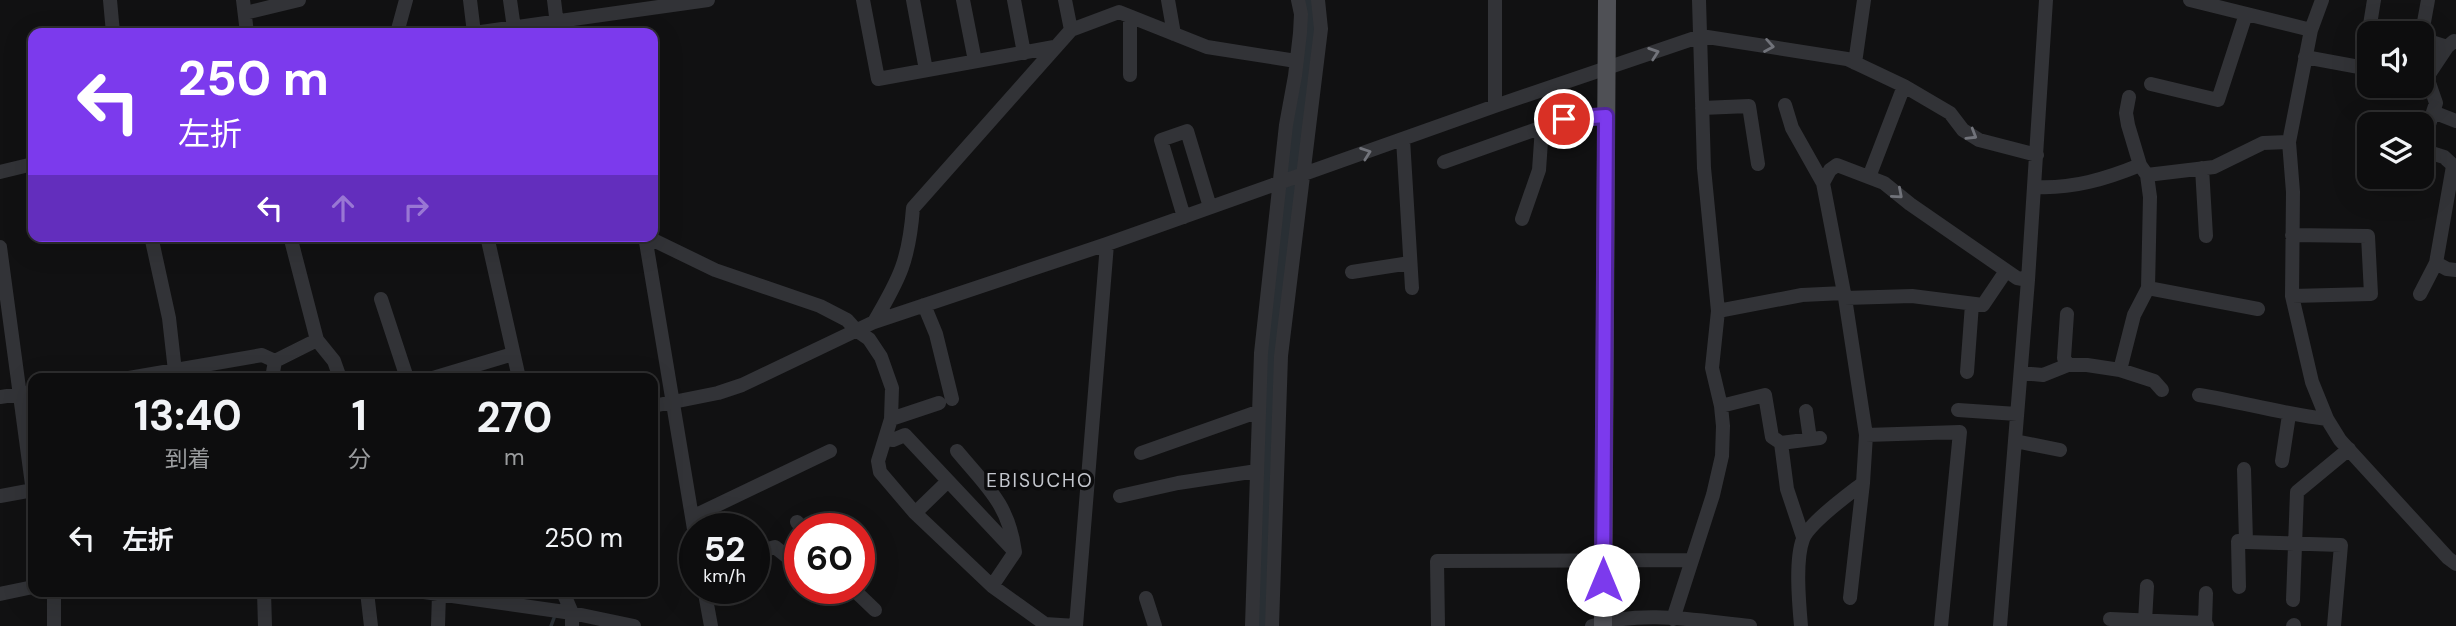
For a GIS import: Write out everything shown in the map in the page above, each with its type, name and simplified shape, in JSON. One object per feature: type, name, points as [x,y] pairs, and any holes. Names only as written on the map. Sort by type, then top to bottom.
[{"type":"main road","points":[[1599,625],[1603,559],[1607,0]]},
{"type":"street","points":[[110,0],[113,28]]},
{"type":"street","points":[[246,28],[244,6],[299,0]]},
{"type":"street","points":[[398,28],[406,0]]},
{"type":"street","points":[[470,0],[473,28]]},
{"type":"street","points":[[510,0],[514,28],[558,28],[604,7],[708,0]]},
{"type":"street","points":[[554,0],[558,28]]},
{"type":"street","points":[[863,0],[878,79],[1054,47]]},
{"type":"street","points":[[913,0],[926,70]]},
{"type":"street","points":[[963,0],[975,61]]},
{"type":"street","points":[[1014,0],[1024,53]]},
{"type":"street","points":[[1065,0],[1071,30]]},
{"type":"street","points":[[1168,0],[1174,34]]},
{"type":"street","points":[[1272,626],[1281,356],[1296,61],[1301,14],[1298,0]]},
{"type":"street","points":[[1252,626],[1261,354],[1321,29],[1318,0]]},
{"type":"street","points":[[1495,0],[1496,106]]},
{"type":"street","points":[[1673,619],[1713,495],[1721,456],[1721,406],[1712,368],[1718,312],[1704,168],[1699,0]]},
{"type":"street","points":[[1856,62],[1864,0]]},
{"type":"street","points":[[2000,626],[2035,187],[2046,0]]},
{"type":"street","points":[[2190,0],[2311,30]]},
{"type":"street","points":[[2322,0],[2311,30],[2289,142],[2293,192],[2292,296],[2312,382],[2327,419],[2349,449],[2456,564]]},
{"type":"street","points":[[2372,21],[2374,0]]},
{"type":"street","points":[[2424,21],[2428,0]]},
{"type":"street","points":[[1122,10],[1130,75]]},
{"type":"street","points":[[874,322],[903,269],[910,244],[913,208],[1071,30],[1122,10],[1207,47],[1296,61]]},
{"type":"street","points":[[2151,84],[2218,100],[2246,14]]},
{"type":"street","points":[[658,405],[719,393],[742,385],[874,322],[1107,244],[1701,36],[1856,62],[1950,113],[1963,130],[1979,140],[2037,155]]},
{"type":"street","points":[[2434,65],[2451,44]]},
{"type":"street","points":[[2305,57],[2357,67]]},
{"type":"street","points":[[1869,177],[1903,86]]},
{"type":"street","points":[[2120,370],[2134,315],[2148,288],[2150,197],[2144,170],[2128,125],[2126,113],[2129,97]]},
{"type":"street","points":[[2433,112],[2436,103],[2434,98]]},
{"type":"street","points":[[1785,105],[1792,128],[1823,183],[1866,435],[1850,598]]},
{"type":"street","points":[[1702,108],[1749,106],[1758,164]]},
{"type":"street","points":[[2434,112],[2456,121]]},
{"type":"street","points":[[1444,162],[1564,119],[1606,116]]},
{"type":"street","points":[[1522,219],[1539,170],[1542,127]]},
{"type":"street","points":[[1184,217],[1161,140],[1187,131],[1210,207]]},
{"type":"street","points":[[1403,139],[1412,288]]},
{"type":"street","points":[[2035,187],[2053,188],[2144,170],[2214,167],[2263,143],[2289,142]]},
{"type":"street","points":[[2420,294],[2436,263],[2455,167],[2444,157],[2434,153]]},
{"type":"street","points":[[0,172],[28,165]]},
{"type":"street","points":[[1823,183],[1830,170],[1837,165],[1885,183],[1910,204],[2006,271],[2017,278],[2028,280]]},
{"type":"street","points":[[2202,168],[2206,236]]},
{"type":"street","points":[[2292,235],[2368,236],[2371,294],[2292,296]]},
{"type":"street","points":[[153,242],[179,373],[262,355],[275,361]]},
{"type":"street","points":[[292,242],[317,340],[334,360],[338,373]]},
{"type":"street","points":[[489,242],[518,373]]},
{"type":"street","points":[[646,242],[691,513]]},
{"type":"street","points":[[657,242],[715,270],[820,306],[848,320],[869,339],[881,357],[892,388],[891,419],[878,461],[880,472],[915,513],[992,586],[1045,624],[1076,626],[1107,244]]},
{"type":"street","points":[[0,247],[4,308],[27,393],[0,397]]},
{"type":"street","points":[[1352,272],[1410,263]]},
{"type":"street","points":[[2436,263],[2456,270]]},
{"type":"street","points":[[1718,312],[1802,295],[1912,296],[1983,305],[2006,271]]},
{"type":"street","points":[[2148,288],[2258,309]]},
{"type":"street","points":[[381,299],[405,373]]},
{"type":"street","points":[[1967,372],[1972,304]]},
{"type":"street","points":[[891,419],[945,401],[936,334],[924,305]]},
{"type":"street","points":[[2067,314],[2064,358],[2068,365]]},
{"type":"street","points":[[275,361],[317,340]]},
{"type":"street","points":[[450,373],[513,354]]},
{"type":"street","points":[[273,373],[275,361]]},
{"type":"street","points":[[2021,373],[2043,375],[2068,365],[2120,370],[2154,381],[2162,390]]},
{"type":"street","points":[[1721,406],[1765,395],[1772,438],[1782,443],[1815,439],[1807,411]]},
{"type":"street","points":[[2199,395],[2289,415],[2327,419]]},
{"type":"street","points":[[1958,410],[2017,414]]},
{"type":"street","points":[[1141,453],[1257,412]]},
{"type":"street","points":[[2282,461],[2289,415]]},
{"type":"street","points":[[1866,435],[1960,432],[1941,626]]},
{"type":"street","points":[[885,439],[892,440],[905,435],[1015,552]]},
{"type":"street","points":[[2015,441],[2060,450]]},
{"type":"street","points":[[1782,443],[1787,489],[1803,537],[1798,583],[1801,626]]},
{"type":"street","points":[[2293,600],[2297,492],[2349,449]]},
{"type":"street","points":[[700,513],[830,451]]},
{"type":"street","points":[[957,451],[1001,505],[1009,519],[1015,552],[992,586]]},
{"type":"street","points":[[2244,469],[2245,541]]},
{"type":"street","points":[[1120,496],[1178,483],[1257,471]]},
{"type":"street","points":[[915,513],[948,481]]},
{"type":"street","points":[[1803,537],[1830,508],[1863,483]]},
{"type":"street","points":[[0,496],[28,492]]},
{"type":"street","points":[[2239,587],[2238,541],[2341,545],[2334,626]]},
{"type":"street","points":[[1438,626],[1437,561],[1692,560]]},
{"type":"street","points":[[2144,621],[2147,586]]},
{"type":"street","points":[[0,594],[28,588]]},
{"type":"street","points":[[2110,617],[2206,625],[2206,593]]},
{"type":"street","points":[[54,597],[54,626]]},
{"type":"street","points":[[264,597],[265,626]]},
{"type":"street","points":[[368,597],[371,626]]},
{"type":"street","points":[[438,626],[439,597]]},
{"type":"street","points":[[455,597],[572,619],[634,626]]},
{"type":"street","points":[[565,597],[572,619]]},
{"type":"street","points":[[1146,598],[1155,626]]},
{"type":"street","points":[[707,604],[710,626]]},
{"type":"street","points":[[869,604],[875,610]]},
{"type":"street","points":[[1599,625],[1636,618],[1750,626]]},
{"type":"waterway","points":[[1261,626],[1274,331],[1285,204],[1306,58],[1309,0]]},
{"type":"waterway","points":[[551,626],[554,618]]},
{"type":"district","name":"EBISUCHO","points":[[1040,480]]},
{"type":"route","points":[[1564,119],[1606,116],[1603,580]]}]
